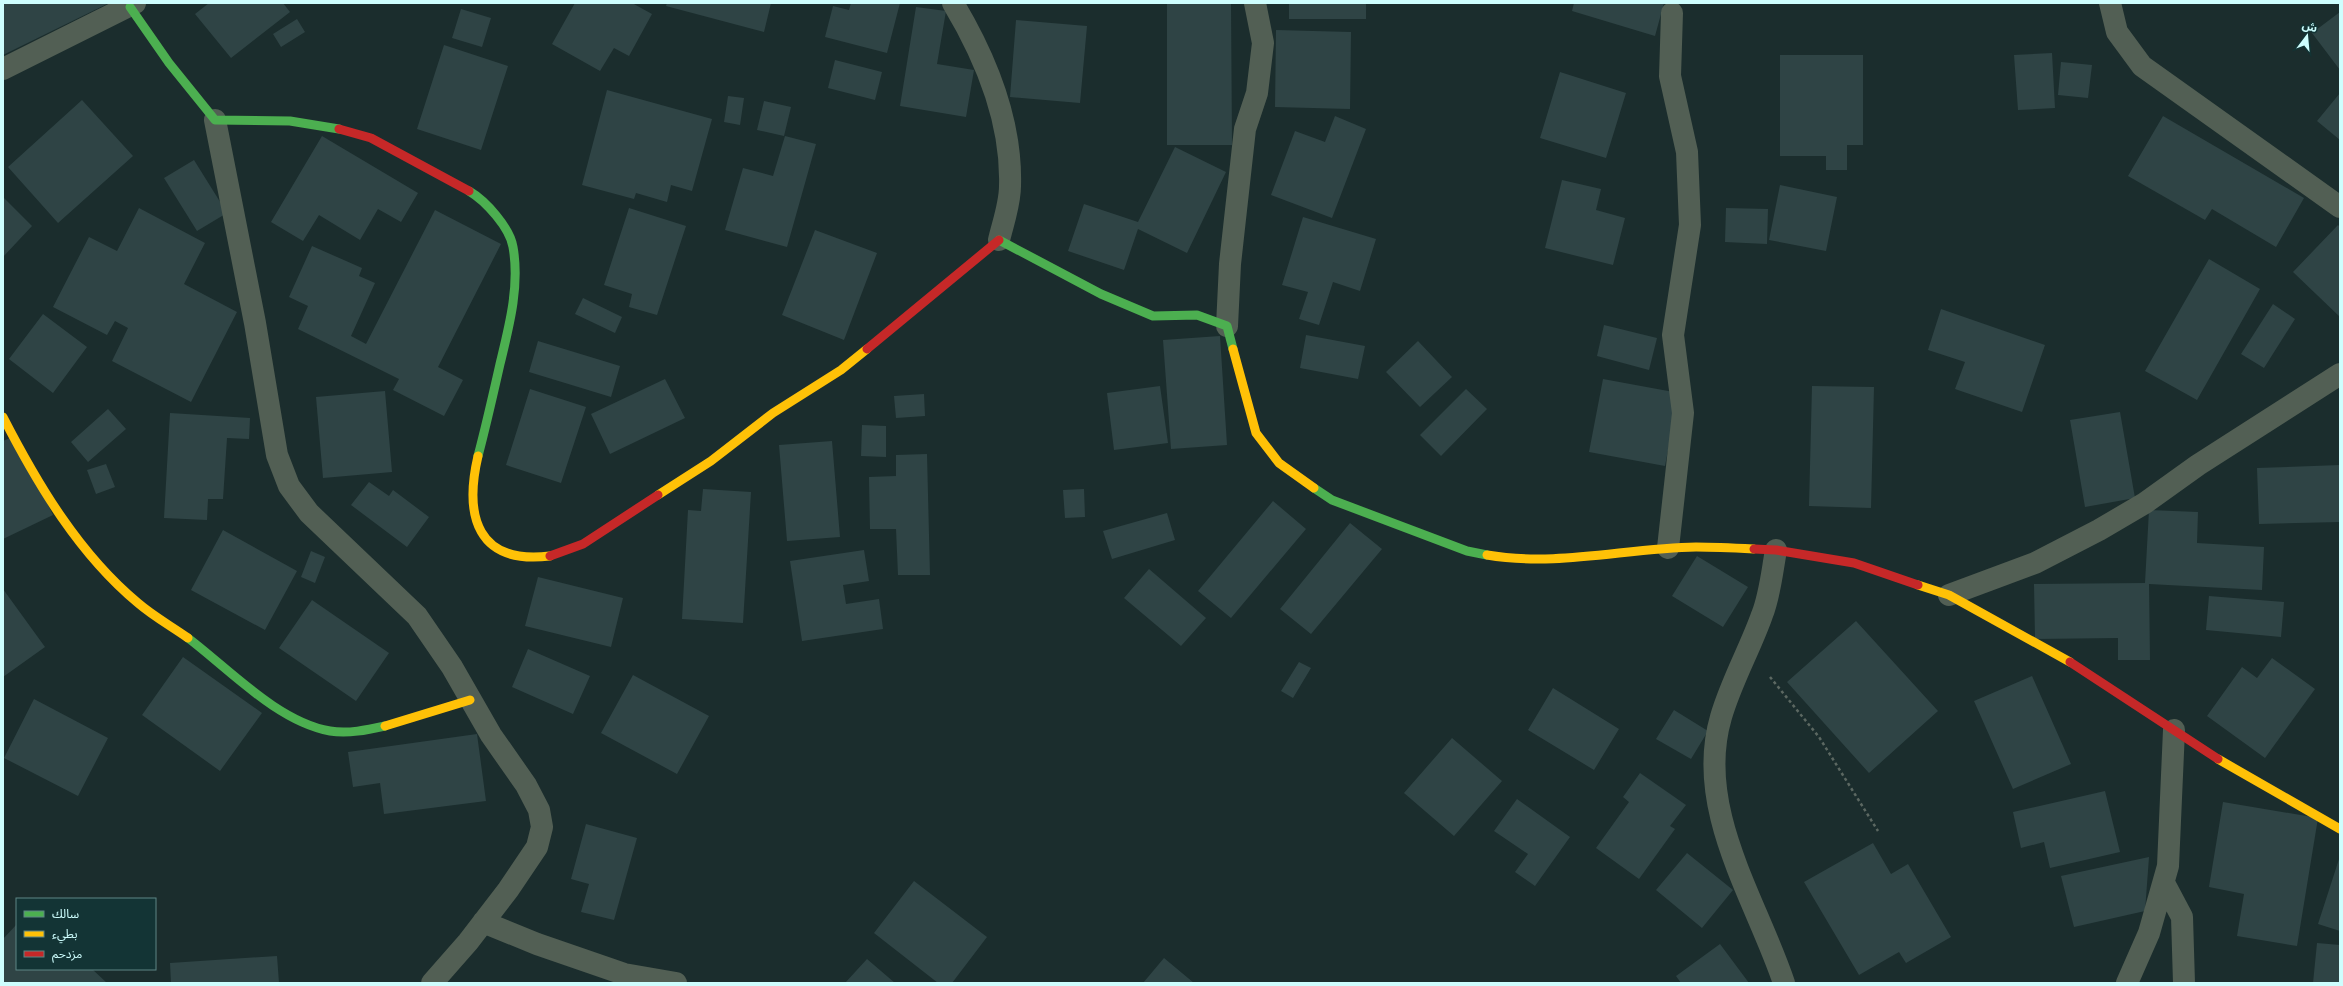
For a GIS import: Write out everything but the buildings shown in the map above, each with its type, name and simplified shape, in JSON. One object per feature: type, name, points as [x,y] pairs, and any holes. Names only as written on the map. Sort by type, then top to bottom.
[{"type":"street","points":[[215,120],[246,122],[290,121],[329,126],[371,138],[443,175],[481,198],[500,221],[513,246],[515,285],[509,325],[477,462],[472,500],[475,518],[486,542],[503,551],[526,558],[549,556],[583,544],[710,461],[773,413],[841,370],[999,240],[1010,188],[1008,143],[1000,105],[985,65],[953,3]]},
{"type":"street","points":[[1255,3],[1263,43],[1257,93],[1246,129],[1230,264],[1228,326],[1256,433],[1279,463],[1332,500],[1467,551],[1511,559],[1554,559],[1668,548],[1776,550],[1854,564],[1949,595],[2087,672],[2259,784],[2340,829]]},
{"type":"street","points":[[2110,3],[2117,32],[2142,66],[2340,207]]},
{"type":"street","points":[[3,69],[132,5],[169,63],[215,120],[255,323],[277,455],[289,486],[309,513],[417,616],[434,640],[491,735],[526,785],[540,810],[542,828],[537,847],[508,890],[432,983]]},
{"type":"street","points":[[1668,548],[1683,413],[1673,335],[1690,225],[1687,152],[1670,76],[1672,13]]},
{"type":"street","points":[[999,240],[1030,258],[1101,294],[1153,316],[1197,315],[1228,326]]},
{"type":"street","points":[[1949,595],[2035,563],[2099,530],[2145,503],[2198,466],[2340,374]]},
{"type":"street","points":[[3,417],[36,478],[73,532],[101,569],[135,601],[186,637],[283,711],[309,725],[323,729],[354,732],[400,722],[470,700]]},
{"type":"street","points":[[1776,550],[1763,614],[1721,716],[1715,747],[1717,784],[1723,826],[1736,867],[1757,912],[1784,983]]},
{"type":"street","points":[[2127,983],[2149,933],[2168,866],[2174,730]]},
{"type":"street","points":[[2164,884],[2182,917],[2184,983]]},
{"type":"street","points":[[483,922],[537,944],[624,974],[676,983]]},
{"type":"path","points":[[1747,651],[1819,737],[1878,831]]},
{"type":"traffic: fast","points":[[130,7],[169,63],[215,120],[290,121],[339,129]]},
{"type":"traffic: fast","points":[[469,191],[483,201],[502,224],[511,240],[515,262],[514,291],[510,321],[478,456]]},
{"type":"traffic: fast","points":[[999,240],[1101,294],[1153,316],[1197,315],[1227,326],[1233,349]]},
{"type":"traffic: fast","points":[[1314,488],[1332,500],[1467,551],[1487,555]]},
{"type":"traffic: fast","points":[[188,638],[273,706],[311,726],[330,731],[344,732],[385,726]]},
{"type":"traffic: slow","points":[[658,495],[711,461],[773,413],[841,370],[867,349]]},
{"type":"traffic: slow","points":[[1233,349],[1256,433],[1279,463],[1314,488]]},
{"type":"traffic: slow","points":[[3,417],[16,443],[46,493],[79,541],[97,563],[138,603],[188,638]]},
{"type":"traffic: slow","points":[[478,456],[474,478],[473,498],[475,516],[481,532],[491,544],[506,553],[525,557],[550,556]]},
{"type":"traffic: slow","points":[[1487,555],[1539,559],[1592,556],[1670,548],[1703,547],[1754,549]]},
{"type":"traffic: slow","points":[[1918,585],[1949,595],[2070,662]]},
{"type":"traffic: slow","points":[[385,726],[470,700]]},
{"type":"traffic: slow","points":[[2218,759],[2340,829]]},
{"type":"traffic: jam","points":[[339,129],[371,138],[469,191]]},
{"type":"traffic: jam","points":[[867,349],[999,240]]},
{"type":"traffic: jam","points":[[550,556],[583,544],[658,495]]},
{"type":"traffic: jam","points":[[1754,549],[1776,550],[1854,563],[1918,585]]},
{"type":"traffic: jam","points":[[2070,662],[2218,759]]}]
